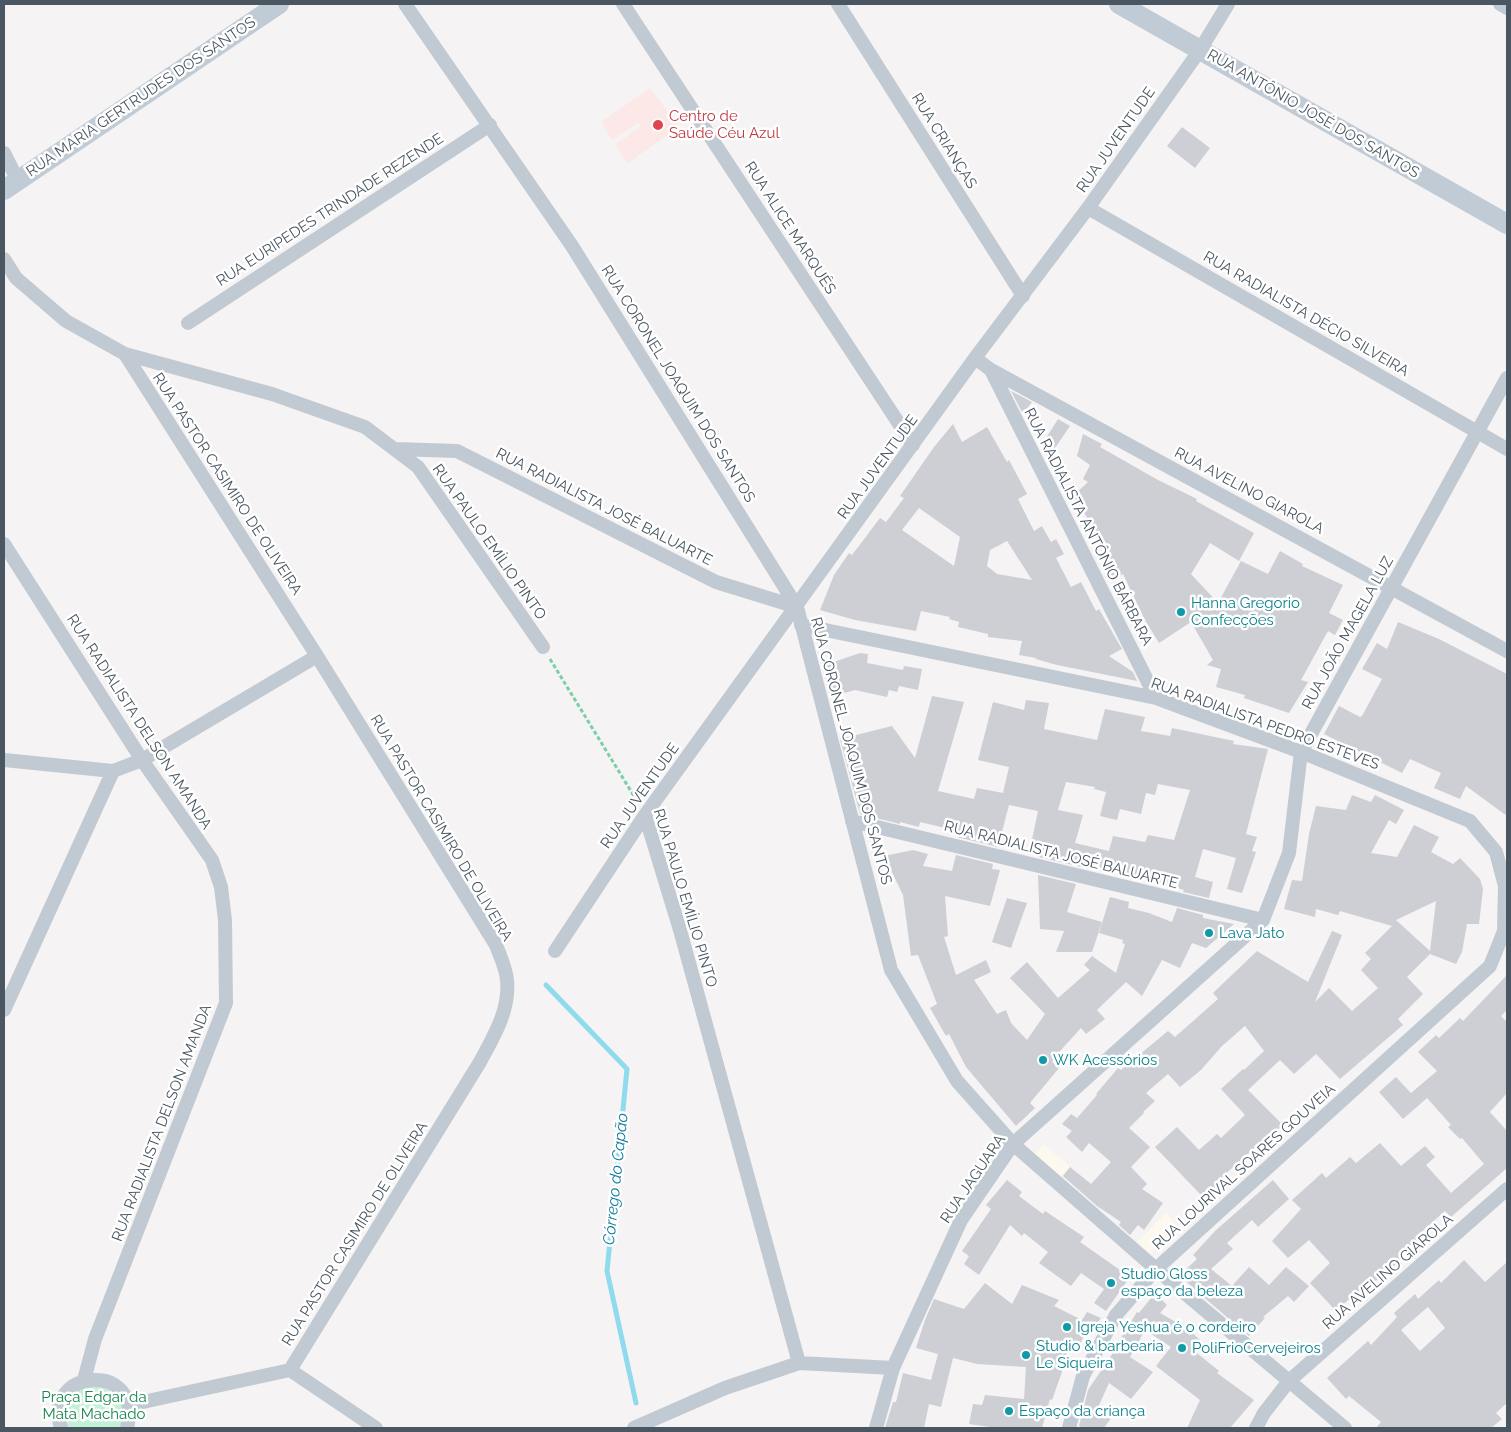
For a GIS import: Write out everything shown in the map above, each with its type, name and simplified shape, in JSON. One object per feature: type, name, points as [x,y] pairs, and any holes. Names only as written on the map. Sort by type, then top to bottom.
[{"type":"street","name":"RUA MARIA GERTRUDES DOS SANTOS","points":[[11,185],[279,4]]},
{"type":"street","name":"RUA CORONEL JOAQUIM DOS SANTOS","points":[[405,4],[572,246],[797,607],[891,970],[957,1081],[1013,1144],[1156,1269],[1345,1428]]},
{"type":"street","name":"RUA ALICE MARQUÊS","points":[[623,4],[914,445]]},
{"type":"street","name":"RUA CRIANÇAS","points":[[838,4],[1023,296]]},
{"type":"street","name":"RUA ANTÔNIO JOSÉ DOS SANTOS","points":[[1119,4],[1507,224]]},
{"type":"street","name":"RUA JUVENTUDE","points":[[555,951],[645,815],[975,358],[1088,208],[1200,50],[1228,4]]},
{"type":"street","points":[[1500,4],[1507,8]]},
{"type":"street","name":"RUA EURIPEDES TRINDADE REZENDE","points":[[188,323],[490,125]]},
{"type":"street","points":[[4,152],[11,185]]},
{"type":"street","name":"RUA RADIALISTA DÉCIO SILVEIRA","points":[[1088,208],[1507,449]]},
{"type":"street","points":[[4,259],[16,278],[66,321],[125,354],[272,394],[365,427],[394,449]]},
{"type":"street","name":"RUA PASTOR CASIMIRO DE OLIVEIRA","points":[[125,354],[317,656],[496,945],[507,978],[507,998],[502,1021],[480,1062],[290,1370],[129,1405]]},
{"type":"street","name":"RUA AVELINO GIAROLA","points":[[975,358],[992,370],[1507,651]]},
{"type":"street","name":"RUA RADIALISTA ANTÔNIO BÁRBARA","points":[[992,370],[1156,698]]},
{"type":"street","name":"RUA JOÃO MAGELA LUZ","points":[[1263,920],[1288,853],[1301,752],[1476,431],[1507,378]]},
{"type":"street","name":"RUA RADIALISTA JOSÉ BALUARTE","points":[[394,449],[457,451],[716,582],[797,607]]},
{"type":"street","name":"RUA PAULO EMÍLIO PINTO","points":[[394,449],[418,467],[543,647]]},
{"type":"street","name":"RUA RADIALISTA DELSON AMANDA","points":[[4,544],[142,760],[212,860],[221,887],[224,920],[226,1003],[95,1340],[84,1380]]},
{"type":"street","name":"RUA RADIALISTA PEDRO ESTEVES","points":[[801,625],[1156,698],[1301,752],[1470,821],[1496,852],[1505,886],[1504,931],[1490,966]]},
{"type":"street","points":[[4,760],[113,771],[142,760],[317,656]]},
{"type":"street","points":[[4,1010],[113,771]]},
{"type":"street","name":"RUA PAULO EMÍLIO PINTO","points":[[645,815],[680,930],[799,1363]]},
{"type":"street","name":"RUA RADIALISTA JOSÉ BALUARTE","points":[[852,821],[1263,920]]},
{"type":"street","name":"RUA JAGUARA","points":[[876,1428],[893,1368],[961,1220],[1013,1144],[1263,920]]},
{"type":"street","name":"RUA LOURIVAL SOARES GOUVEIA","points":[[1070,1428],[1083,1376],[1116,1315],[1156,1269],[1490,966]]},
{"type":"street","name":"RUA AVELINO GIAROLA","points":[[1256,1428],[1264,1412],[1290,1381],[1507,1189]]},
{"type":"street","points":[[634,1428],[725,1388],[799,1363],[893,1368]]},
{"type":"street","points":[[290,1370],[376,1428]]},
{"type":"street","points":[[61,1428],[58,1415],[60,1404],[70,1389],[84,1380],[96,1378],[117,1386],[124,1395],[129,1405],[130,1418],[127,1428]]},
{"type":"path","name":"RUA PAULO EMÍLIO PINTO","points":[[543,647],[645,815]]},
{"type":"shaded area","name":"Centro de Saúde Céu Azul","points":[[650,88],[679,127],[628,163],[615,145],[641,126],[638,123],[612,140],[601,122]]},
{"type":"shaded area","points":[[1044,1144],[1070,1167],[1056,1182],[1030,1159]]},
{"type":"shaded area","points":[[1166,1213],[1177,1224],[1150,1253],[1137,1242]]},
{"type":"green space","name":"Praça Edgar da Mata Machado","points":[[95,1382],[121,1398],[123,1428],[65,1428],[65,1402],[72,1394]]},
{"type":"building","points":[[1182,127],[1210,148],[1195,168],[1167,146]]},
{"type":"building","points":[[1011,391],[1032,402],[1023,414]]},
{"type":"building","points":[[1058,419],[1070,426],[1053,451],[1043,443]]},
{"type":"building","points":[[953,424],[962,442],[987,427],[1007,462],[1009,460],[1027,494],[1018,499],[1034,531],[1042,526],[1051,542],[1056,539],[1064,554],[1056,558],[1071,587],[1081,582],[1096,611],[1099,609],[1122,649],[1109,656],[1133,672],[1137,681],[1057,665],[1019,655],[1022,641],[988,637],[988,634],[958,627],[959,622],[949,619],[950,617],[921,611],[916,631],[855,620],[820,610],[834,575],[849,553],[852,555],[880,518],[886,522],[904,498],[900,496],[934,447]],"holes":[[[919,508],[960,537],[954,566],[902,530]],[[1007,541],[1032,580],[997,574],[987,566],[990,550]]]},
{"type":"building","points":[[1083,434],[1102,444],[1100,447],[1158,480],[1197,499],[1196,501],[1254,533],[1239,561],[1210,543],[1191,574],[1218,603],[1241,561],[1268,574],[1280,551],[1303,564],[1302,566],[1343,585],[1329,613],[1343,620],[1335,635],[1328,631],[1301,680],[1308,682],[1289,713],[1244,698],[1245,695],[1216,687],[1221,669],[1207,665],[1213,660],[1191,622],[1159,643],[1145,620],[1123,574],[1113,579],[1102,540],[1073,496],[1088,482],[1083,479],[1090,465],[1077,456]]},
{"type":"building","points":[[1398,622],[1439,639],[1507,674],[1507,816],[1466,786],[1460,799],[1434,788],[1441,773],[1410,759],[1402,773],[1324,734],[1339,706],[1360,717],[1362,716],[1382,679],[1362,669],[1377,643],[1387,649]]},
{"type":"building","points":[[860,653],[868,654],[867,663],[903,670],[904,666],[922,669],[918,690],[899,686],[897,692],[889,690],[887,697],[855,690],[830,697],[822,666]]},
{"type":"building","points":[[932,696],[964,702],[938,791],[974,799],[977,788],[1003,793],[1009,767],[978,760],[993,702],[1024,710],[1026,700],[1049,703],[1044,729],[1097,740],[1105,709],[1145,717],[1141,731],[1170,736],[1172,728],[1234,741],[1233,744],[1268,749],[1246,834],[1257,837],[1252,851],[1256,852],[1242,893],[1227,889],[1236,858],[1203,849],[1195,877],[1213,882],[1209,898],[1082,863],[1081,867],[1039,857],[1041,851],[1030,849],[1038,811],[1009,805],[998,847],[957,837],[958,831],[920,822],[919,827],[900,822],[900,824],[860,814],[840,739],[892,726],[915,758]],"holes":[[[1066,782],[1095,787],[1094,789],[1106,792],[1100,816],[1117,820],[1120,809],[1141,814],[1146,793],[1155,795],[1158,784],[1190,790],[1174,840],[1148,835],[1145,842],[1113,836],[1109,851],[1075,843],[1083,815],[1058,810]]]},
{"type":"building","points":[[1352,795],[1371,802],[1375,795],[1404,810],[1396,824],[1389,820],[1371,853],[1397,857],[1414,825],[1439,837],[1431,852],[1453,864],[1460,858],[1480,879],[1483,889],[1479,924],[1467,924],[1462,952],[1456,964],[1430,954],[1407,977],[1423,994],[1398,1019],[1403,1025],[1340,1079],[1316,1054],[1294,1074],[1280,1060],[1248,1090],[1283,1125],[1272,1135],[1270,1134],[1222,1177],[1225,1180],[1208,1196],[1204,1192],[1201,1195],[1155,1147],[1177,1127],[1199,1150],[1217,1134],[1221,1138],[1245,1115],[1221,1089],[1264,1051],[1245,1026],[1222,1046],[1201,1070],[1180,1087],[1168,1074],[1146,1093],[1155,1101],[1129,1128],[1150,1147],[1131,1167],[1147,1184],[1142,1189],[1163,1203],[1144,1230],[1138,1225],[1130,1235],[1119,1225],[1121,1222],[1097,1206],[1063,1176],[1070,1167],[1091,1184],[1111,1162],[1089,1143],[1082,1152],[1066,1137],[1072,1131],[1062,1124],[1071,1114],[1077,1118],[1118,1068],[1121,1070],[1168,1031],[1175,1037],[1218,999],[1213,993],[1257,951],[1308,982],[1332,931],[1342,935],[1315,1002],[1329,988],[1352,1011],[1378,988],[1361,970],[1371,959],[1365,953],[1392,926],[1340,911],[1338,915],[1316,909],[1315,917],[1284,909],[1292,880],[1302,881],[1309,834],[1316,806],[1346,810]],"holes":[[[1436,901],[1430,951],[1396,920]]]},
{"type":"building","points":[[913,850],[928,854],[923,866],[952,871],[956,855],[993,864],[992,869],[1000,870],[990,906],[945,896],[948,936],[944,937],[956,975],[986,960],[991,972],[974,980],[997,1014],[1006,1010],[1011,1023],[1027,1040],[1045,1014],[1010,978],[1027,962],[1058,998],[1090,970],[1084,965],[1092,956],[1116,973],[1125,944],[1122,943],[1123,940],[1099,933],[1110,897],[1129,902],[1128,908],[1149,913],[1172,922],[1177,908],[1203,915],[1203,918],[1234,924],[1206,948],[1192,943],[1180,968],[1162,960],[1142,996],[1126,982],[1097,1010],[1105,1019],[1086,1034],[1081,1028],[1061,1050],[1052,1062],[1059,1068],[1030,1103],[1035,1108],[1016,1126],[966,1067],[949,1034],[946,1036],[930,1008],[937,1004],[918,955],[911,956],[903,895],[890,868],[887,869],[884,856]]},
{"type":"building","points":[[1038,875],[1076,884],[1067,912],[1102,922],[1092,952],[1056,952],[1064,931],[1040,929]]},
{"type":"building","points":[[1007,898],[1027,903],[1011,948],[992,942]]},
{"type":"building","points":[[1507,975],[1507,1010],[1501,1016],[1507,1022],[1507,1093],[1490,1112],[1507,1131],[1507,1168],[1451,1217],[1445,1211],[1418,1235],[1421,1238],[1399,1256],[1402,1259],[1360,1294],[1357,1292],[1336,1311],[1310,1283],[1330,1263],[1309,1240],[1288,1258],[1272,1241],[1301,1209],[1292,1200],[1322,1173],[1326,1178],[1350,1157],[1356,1163],[1380,1143],[1401,1166],[1425,1146],[1435,1157],[1426,1165],[1451,1193],[1484,1164],[1462,1138],[1460,1139],[1448,1127],[1451,1125],[1427,1098],[1403,1119],[1379,1092],[1396,1077],[1411,1093],[1437,1071],[1418,1052],[1436,1035],[1439,1038],[1460,1018],[1463,1021]]},
{"type":"building","points":[[1007,1180],[1022,1192],[1019,1196],[1043,1214],[1045,1211],[1084,1237],[1080,1242],[1130,1277],[1106,1311],[1094,1303],[1104,1289],[1081,1273],[1071,1286],[1039,1263],[1048,1252],[1024,1233],[1022,1236],[1010,1225],[979,1275],[964,1264],[969,1256],[962,1251],[991,1209],[986,1205]]},
{"type":"building","points":[[1273,1180],[1289,1199],[1258,1227],[1252,1220],[1227,1243],[1233,1249],[1211,1269],[1232,1286],[1249,1267],[1269,1285],[1286,1267],[1309,1286],[1294,1302],[1288,1296],[1263,1317],[1265,1318],[1249,1336],[1180,1275],[1197,1259],[1193,1255],[1215,1231]]},
{"type":"building","points":[[1464,1260],[1485,1282],[1507,1262],[1507,1403],[1496,1413],[1502,1419],[1491,1428],[1376,1428],[1381,1422],[1349,1396],[1346,1399],[1327,1378],[1368,1341],[1371,1345],[1397,1317],[1394,1313],[1415,1294],[1418,1299],[1439,1280],[1441,1283]],"holes":[[[1428,1307],[1445,1328],[1420,1351],[1401,1330]]]},
{"type":"building","points":[[985,1283],[1012,1304],[1022,1285],[1059,1300],[1054,1306],[1082,1320],[1087,1312],[1101,1318],[1090,1332],[1087,1330],[1078,1348],[1068,1342],[1065,1369],[1063,1369],[1052,1400],[1050,1399],[1042,1428],[997,1428],[969,1424],[973,1404],[982,1405],[985,1395],[1024,1399],[1026,1367],[977,1364],[953,1358],[941,1407],[929,1404],[924,1428],[885,1428],[893,1402],[896,1402],[903,1373],[931,1380],[938,1354],[916,1348],[934,1299],[964,1309]]},
{"type":"building","points":[[1155,1293],[1167,1305],[1160,1313],[1188,1329],[1200,1340],[1192,1349],[1219,1371],[1217,1373],[1254,1400],[1230,1428],[1187,1428],[1200,1400],[1156,1366],[1171,1347],[1145,1330],[1130,1357],[1153,1372],[1131,1399],[1109,1383],[1096,1412],[1111,1418],[1104,1428],[1084,1428],[1079,1426],[1088,1390],[1121,1341],[1119,1341],[1137,1312],[1139,1313]]},
{"type":"waterway","name":"Córrego do Capão","points":[[546,985],[627,1069],[607,1271],[636,1403]]},
{"type":"place","name":"Centro de Saúde Céu Azul","points":[[658,125]]},
{"type":"place","name":"Hanna Gregorio Confecções","points":[[1181,612]]},
{"type":"place","name":"Lava Jato","points":[[1209,933]]},
{"type":"place","name":"WK Acessórios","points":[[1043,1060]]},
{"type":"place","name":"Studio Gloss espaço da beleza","points":[[1111,1283]]},
{"type":"place","name":"Igreja Yeshua é o cordeiro","points":[[1067,1327]]},
{"type":"place","name":"PoliFrioCervejeiros","points":[[1182,1348]]},
{"type":"place","name":"Studio & barbearia Le Siqueira","points":[[1026,1355]]},
{"type":"place","name":"Espaço da criança","points":[[1009,1411]]}]
